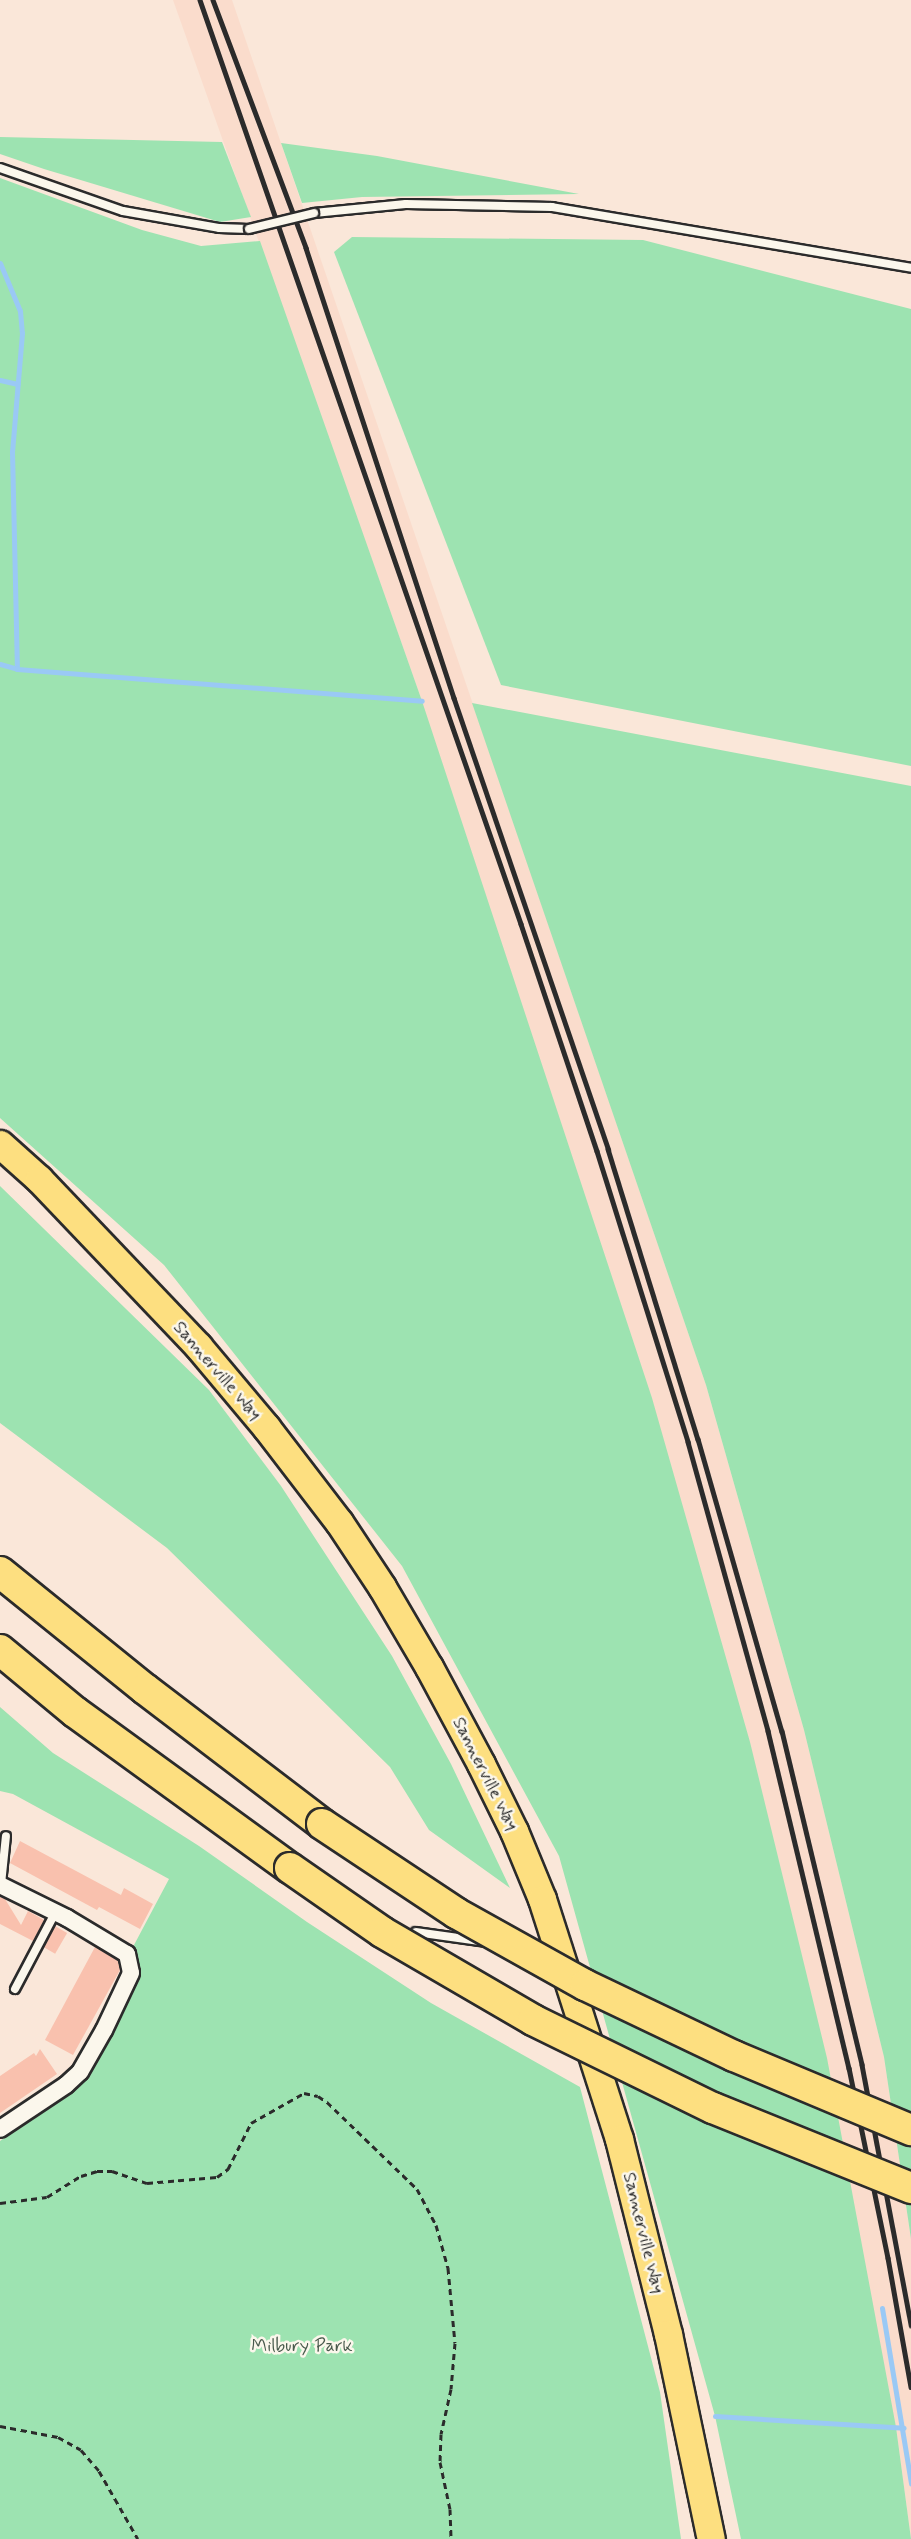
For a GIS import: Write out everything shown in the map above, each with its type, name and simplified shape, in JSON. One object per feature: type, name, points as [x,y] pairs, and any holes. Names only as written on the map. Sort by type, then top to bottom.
[{"type":"highway","points":[[0,1572],[146,1689],[322,1824],[456,1913],[585,1985],[744,2060],[911,2130]]},
{"type":"highway","points":[[0,1650],[75,1712],[382,1932],[533,2020],[713,2108],[806,2148],[911,2188]]},
{"type":"main road","name":"Sannerville Way","points":[[0,1144],[39,1179],[198,1346],[266,1427],[339,1522],[423,1657],[481,1764],[514,1831],[542,1899],[619,2139],[668,2334],[711,2539]]},
{"type":"street","points":[[0,2130],[66,2085],[80,2072],[104,2030],[131,1973],[127,1954],[67,1918],[1,1884]]},
{"type":"lane","points":[[0,168],[123,210],[219,228],[249,229],[314,213],[406,204],[552,207],[911,268]]},
{"type":"lane","points":[[1,1884],[6,1836]]},
{"type":"lane","points":[[15,1989],[55,1913]]},
{"type":"lane","points":[[416,1932],[560,1953]]},
{"type":"path","points":[[0,2203],[47,2197],[81,2176],[97,2171],[112,2171],[147,2183],[217,2177],[228,2169],[251,2123],[304,2093],[318,2096],[327,2102],[417,2189],[436,2225],[448,2268],[455,2343],[451,2389],[441,2434],[440,2462],[450,2509],[451,2539]]},
{"type":"path","points":[[0,2426],[58,2436],[81,2450],[99,2470],[138,2539]]},
{"type":"shaded area","points":[[173,0],[232,0],[706,1385],[804,1730],[884,2057],[911,2239],[911,2539],[896,2427],[422,701]]},
{"type":"green space","points":[[0,137],[222,142],[251,217],[220,222],[44,169],[0,154]]},
{"type":"green space","points":[[281,143],[377,156],[579,194],[362,197],[302,203]]},
{"type":"green space","points":[[0,178],[142,230],[201,246],[260,241],[422,701],[652,1398],[750,1742],[827,2058],[896,2427],[911,2539],[741,2539],[715,2416],[559,1856],[402,1566],[164,1265],[0,1118]]},
{"type":"green space","points":[[352,237],[643,240],[911,309],[911,766],[501,685],[334,252]]},
{"type":"green space","points":[[472,703],[911,786],[911,2239],[884,2057],[804,1730],[706,1385]]},
{"type":"green space","points":[[0,1186],[209,1390],[281,1486],[392,1656],[451,1764],[510,1888],[429,1830],[390,1767],[167,1548],[0,1423]]},
{"type":"green space","name":"Milbury Park","points":[[0,1707],[53,1753],[199,1846],[307,1922],[431,2003],[580,2087],[660,2392],[681,2539],[0,2539],[0,2141],[83,2082],[140,1977],[134,1945],[169,1879],[13,1794],[0,1791]]},
{"type":"building","points":[[20,1841],[121,1895],[124,1888],[153,1904],[140,1929],[99,1907],[97,1910],[10,1863]]},
{"type":"building","points":[[0,1897],[5,1899],[21,1925],[28,1911],[44,1920],[33,1941],[0,1924]]},
{"type":"building","points":[[55,1926],[67,1933],[55,1954],[43,1947]]},
{"type":"building","points":[[95,1947],[118,1961],[120,1970],[73,2055],[45,2040]]},
{"type":"building","points":[[40,2049],[57,2074],[0,2113],[0,2076],[34,2053],[36,2056]]},
{"type":"waterway","points":[[0,263],[20,311],[22,333],[12,451],[17,669]]},
{"type":"waterway","points":[[0,380],[18,384]]},
{"type":"waterway","points":[[0,664],[17,669],[422,701]]},
{"type":"waterway","points":[[882,2308],[911,2484]]},
{"type":"waterway","points":[[715,2416],[904,2428]]},
{"type":"railway","points":[[200,0],[521,924],[597,1151],[688,1442],[768,1731],[849,2068],[888,2258],[911,2387]]},
{"type":"railway","points":[[213,0],[306,248],[454,698],[608,1149],[698,1439],[782,1731],[862,2065],[911,2325]]}]
